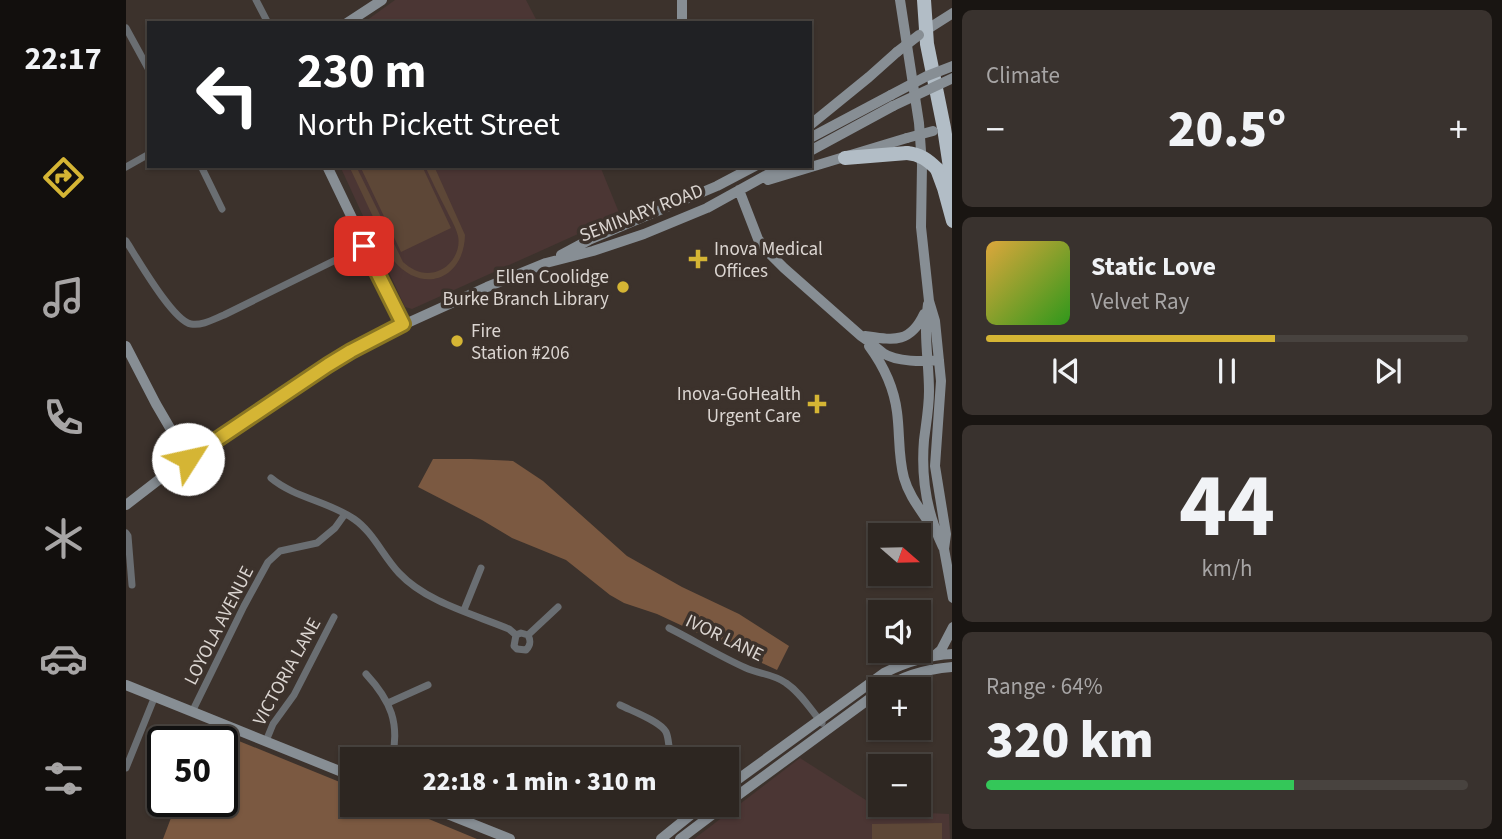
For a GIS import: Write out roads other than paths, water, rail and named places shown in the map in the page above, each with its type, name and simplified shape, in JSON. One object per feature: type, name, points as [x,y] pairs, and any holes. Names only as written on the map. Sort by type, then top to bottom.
[{"type":"highway","points":[[924,0],[923,33],[952,181]]},
{"type":"highway","points":[[845,158],[907,145],[937,169],[952,217]]},
{"type":"main road","points":[[350,21],[382,0]]},
{"type":"main road","points":[[682,0],[682,21]]},
{"type":"main road","points":[[900,0],[919,123],[922,165],[921,227],[939,360],[941,392],[936,466],[946,534],[944,549]]},
{"type":"main road","points":[[812,123],[897,52],[952,14]]},
{"type":"main road","points":[[812,150],[892,101],[927,76],[952,66]]},
{"type":"main road","points":[[812,137],[892,101],[952,78]]},
{"type":"main road","points":[[907,145],[943,128]]},
{"type":"main road","points":[[812,167],[845,158]]},
{"type":"main road","points":[[328,168],[403,324]]},
{"type":"main road","name":"SEMINARY ROAD","points":[[126,505],[188,459],[359,347],[403,324],[647,216],[728,174],[748,168]]},
{"type":"main road","name":"SEMINARY ROAD","points":[[546,263],[653,231],[707,208],[779,168]]},
{"type":"main road","points":[[809,168],[739,190],[758,239],[784,268],[861,336],[873,352],[888,380],[895,401],[905,480],[944,549]]},
{"type":"main road","points":[[589,240],[593,251]]},
{"type":"main road","points":[[861,336],[890,340],[907,335],[922,320],[929,301]]},
{"type":"main road","points":[[929,301],[925,321],[929,401],[924,442],[924,473],[930,509],[944,549],[952,593]]},
{"type":"main road","points":[[861,336],[894,358],[939,360]]},
{"type":"main road","points":[[126,346],[188,459]]},
{"type":"main road","points":[[873,352],[884,360],[901,366],[920,365],[926,361]]},
{"type":"main road","points":[[903,469],[924,473],[936,466]]},
{"type":"main road","points":[[934,656],[941,650],[952,629]]},
{"type":"main road","points":[[739,778],[884,673],[908,662],[952,654]]},
{"type":"main road","points":[[905,677],[923,670],[952,667]]},
{"type":"main road","points":[[126,685],[340,771]]},
{"type":"main road","points":[[739,794],[868,699]]},
{"type":"main road","points":[[453,817],[510,839]]},
{"type":"main road","points":[[661,839],[688,817]]},
{"type":"main road","points":[[681,839],[709,817]]},
{"type":"street","points":[[256,0],[267,21]]},
{"type":"street","points":[[126,28],[147,67]]},
{"type":"street","points":[[126,167],[147,155]]},
{"type":"street","points":[[202,168],[222,209]]},
{"type":"street","points":[[126,241],[178,317],[196,324],[209,322],[364,246]]},
{"type":"street","points":[[271,478],[286,488],[352,517],[410,584],[431,598],[509,629],[516,635]]},
{"type":"street","name":"LOYOLA AVENUE","points":[[192,712],[268,562],[280,551],[317,543],[335,528],[345,514]]},
{"type":"street","points":[[126,533],[132,584]]},
{"type":"street","points":[[464,610],[481,568]]},
{"type":"street","points":[[528,635],[558,607]]},
{"type":"street","name":"VICTORIA LANE","points":[[266,741],[273,724],[294,695],[334,617]]},
{"type":"street","name":"IVOR LANE","points":[[669,628],[701,643],[720,657],[757,673],[774,675],[788,684],[826,730]]},
{"type":"street","points":[[516,635],[514,646],[522,651],[529,647],[528,635]]},
{"type":"street","points":[[516,635],[528,635]]},
{"type":"street","points":[[366,674],[388,704],[394,719],[395,747]]},
{"type":"street","points":[[388,704],[428,685]]},
{"type":"street","points":[[126,768],[155,696]]},
{"type":"street","points":[[620,705],[657,723],[665,730],[668,747]]},
{"type":"place","name":"Inova Medical Offices","points":[[698,259]]},
{"type":"place","name":"Ellen Coolidge Burke Branch Library","points":[[623,287]]},
{"type":"place","name":"Fire Station #206","points":[[457,341]]},
{"type":"place","name":"Inova-GoHealth Urgent Care","points":[[817,404]]}]
